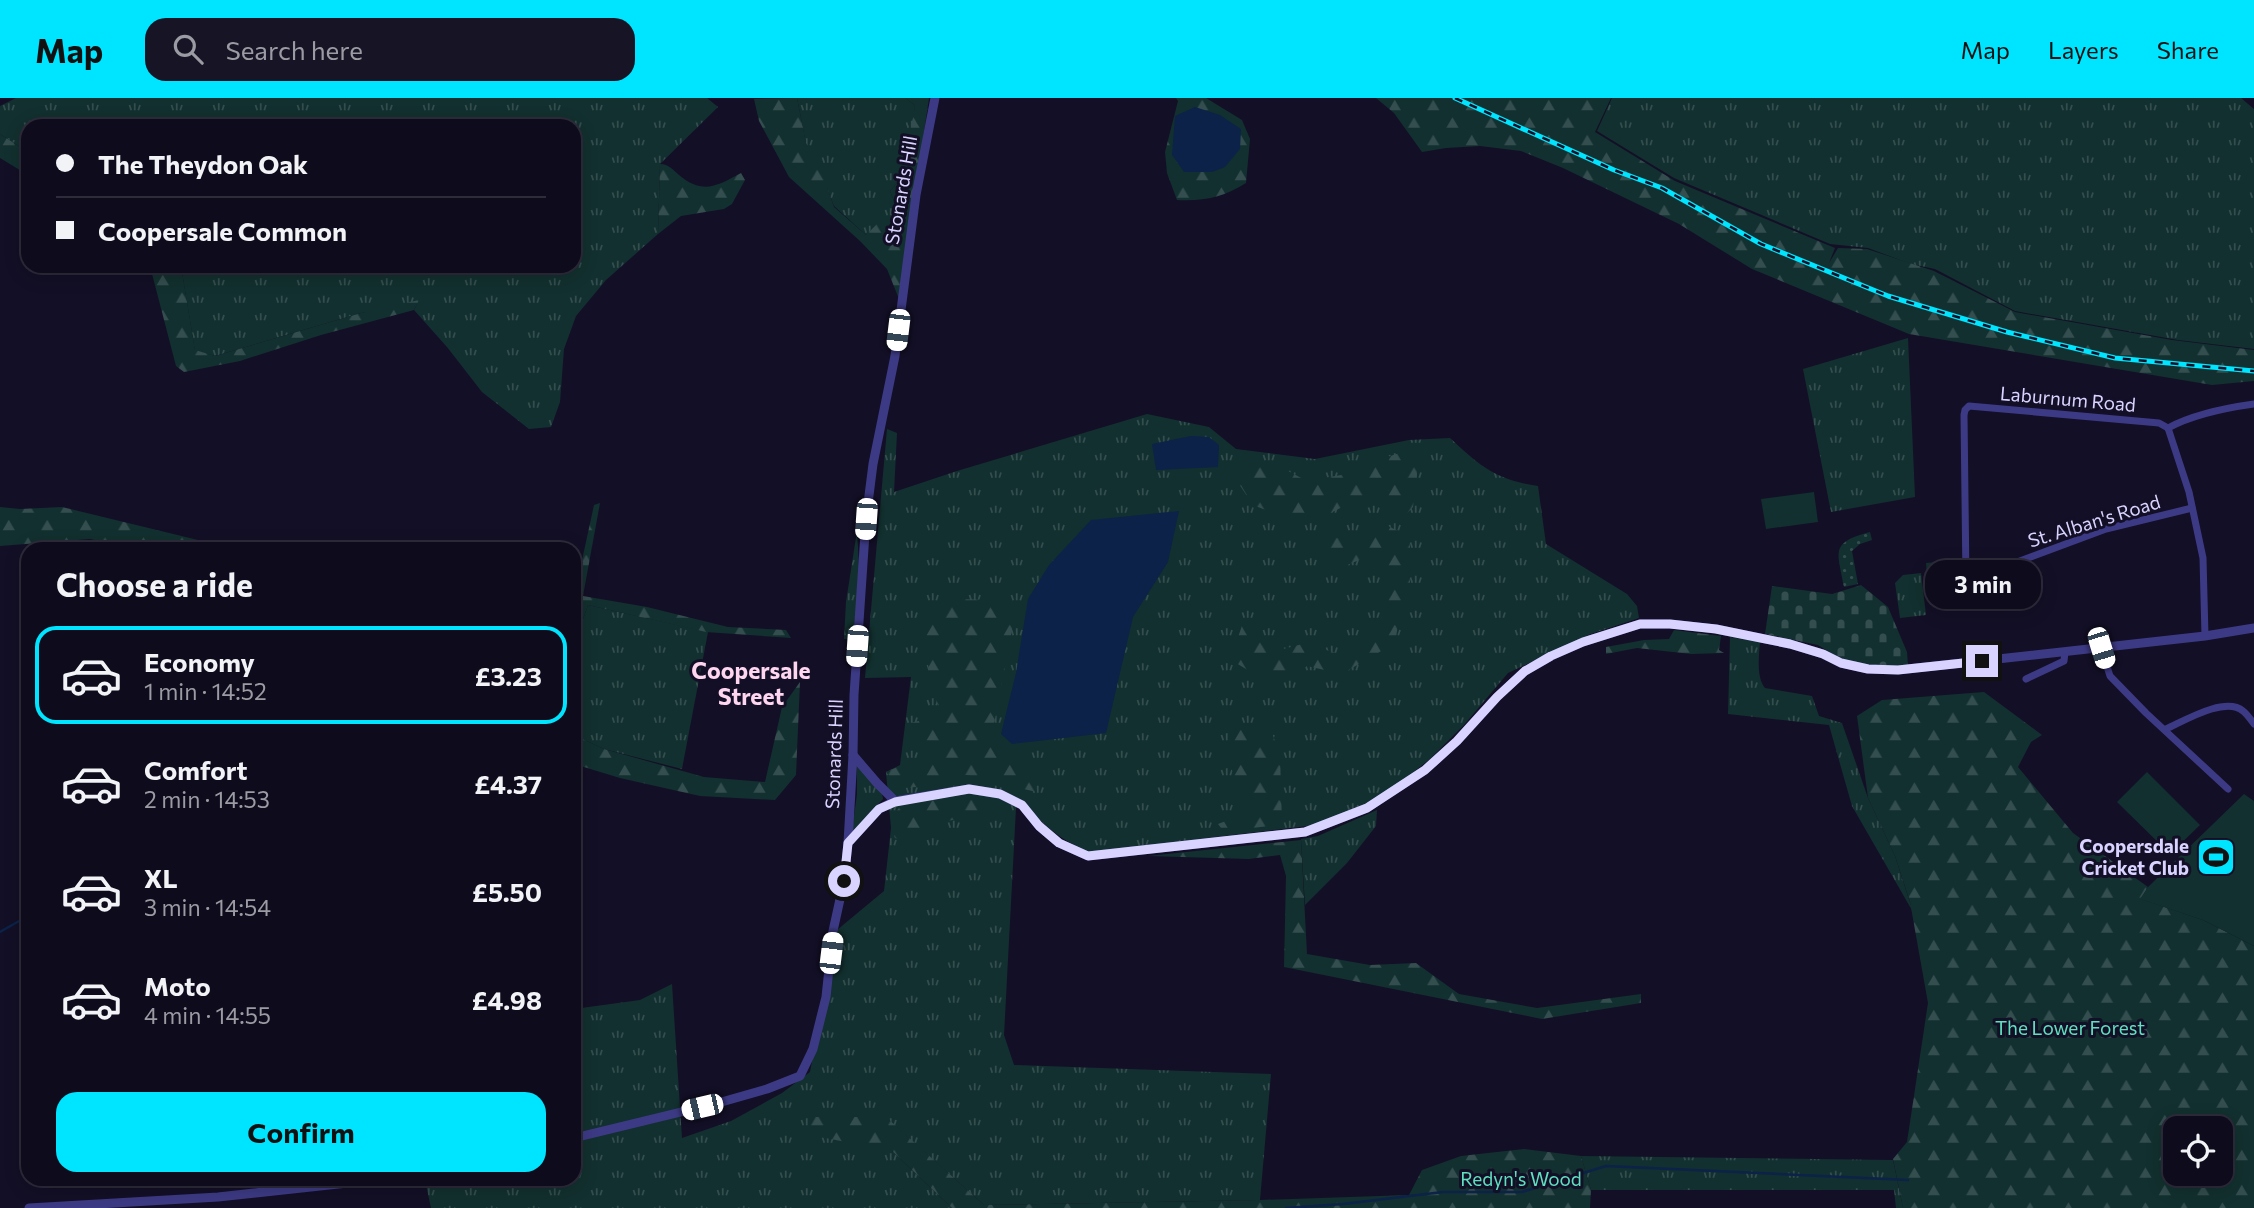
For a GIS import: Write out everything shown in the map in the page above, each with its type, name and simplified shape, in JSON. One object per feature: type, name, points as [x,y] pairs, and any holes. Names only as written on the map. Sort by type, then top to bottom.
[{"type":"street","name":"Stonards Hill","points":[[581,1136],[767,1090],[800,1076],[813,1049],[825,997],[848,843],[854,695],[866,519],[873,464],[895,356],[916,195],[935,98]]},
{"type":"street","points":[[2205,636],[2203,558],[2192,508],[2168,428],[2189,418],[2232,406],[2254,404]]},
{"type":"street","name":"Laburnum Road","points":[[1966,581],[1965,410],[1969,406],[2158,423],[2168,428]]},
{"type":"street","name":"St. Alban's Road","points":[[1966,581],[2106,529],[2192,508]]},
{"type":"street","points":[[848,843],[879,809],[895,802],[969,789],[1000,794],[1022,805],[1039,826],[1059,843],[1088,856],[1305,832],[1367,808],[1425,770],[1525,671],[1583,642],[1640,624],[1716,629],[1790,644],[1823,654],[1841,663],[1868,669],[1898,670],[2205,636],[2254,628]]},
{"type":"street","points":[[2101,648],[2110,676],[2228,789]]},
{"type":"street","points":[[2026,679],[2064,661],[2065,652]]},
{"type":"street","points":[[2166,729],[2217,707],[2231,705],[2243,710],[2254,724]]},
{"type":"street","points":[[853,755],[895,802]]},
{"type":"street","points":[[29,1208],[218,1198],[323,1186]]},
{"type":"green space","points":[[16,98],[707,98],[718,107],[660,164],[658,234],[606,280],[576,316],[564,349],[560,402],[551,427],[529,429],[482,392],[414,310],[417,304],[361,313],[215,356],[195,351],[182,273],[581,273],[581,119],[21,119],[21,148],[0,134],[0,106]]},
{"type":"green space","points":[[797,98],[906,98],[915,106],[912,130],[898,182],[890,191],[896,221],[866,235],[834,206],[806,144]]},
{"type":"green space","points":[[797,98],[806,143],[822,173],[834,207],[866,235],[881,220],[896,221],[890,191],[898,182],[898,170],[907,148],[915,106],[906,98],[929,98],[899,299],[887,269],[789,177],[759,121],[754,99]]},
{"type":"green space","points":[[1176,98],[1206,98],[1242,120],[1250,139],[1246,183],[1213,198],[1177,200],[1167,173],[1165,152],[1178,101]]},
{"type":"green space","points":[[1376,98],[1611,98],[1595,132],[1675,181],[1835,248],[1829,263],[1838,248],[1867,249],[1934,271],[2015,312],[2172,340],[2254,350],[2254,381],[2212,385],[1909,334],[1752,269],[1679,224],[1563,168],[1521,151],[1480,146],[1422,152],[1394,113]]},
{"type":"green space","points":[[1612,98],[2241,98],[2254,109],[2254,349],[2178,340],[2015,311],[1935,269],[1911,264],[1868,248],[1830,244],[1674,178],[1597,131]]},
{"type":"green space","points":[[0,134],[21,148],[21,171],[0,158]]},
{"type":"green space","points":[[660,164],[703,187],[717,185],[741,173],[745,180],[732,204],[724,209],[681,216],[658,234]]},
{"type":"green space","points":[[152,273],[182,273],[195,350],[215,356],[361,313],[419,300],[414,310],[321,335],[240,361],[184,372],[176,366]]},
{"type":"green space","points":[[1908,338],[1915,497],[1831,512],[1803,369]]},
{"type":"green space","points":[[1147,414],[1209,427],[1236,449],[1315,459],[1409,440],[1450,438],[1500,476],[1538,486],[1546,544],[1627,594],[1637,606],[1639,618],[1588,635],[1508,673],[1464,725],[1430,759],[1373,804],[1324,824],[1091,852],[1061,837],[1019,800],[1016,808],[1004,1035],[1014,1065],[1271,1074],[1260,1200],[984,1205],[885,1117],[892,1151],[952,1208],[431,1208],[426,1186],[581,1186],[581,1008],[640,1000],[672,984],[682,1138],[731,1121],[782,1093],[810,1072],[837,930],[884,891],[891,828],[886,772],[900,765],[911,677],[865,678],[887,429],[897,433],[894,492]]},
{"type":"green space","points":[[1415,448],[1417,475],[1413,507],[1402,519],[1378,507],[1387,504],[1390,482],[1323,517],[1283,517],[1253,505],[1239,484],[1240,472],[1249,462],[1288,471],[1307,481],[1341,475],[1350,469]]},
{"type":"green space","points":[[1814,492],[1818,522],[1766,529],[1761,499]]},
{"type":"green space","points":[[600,503],[583,596],[647,607],[728,627],[786,630],[791,638],[706,632],[588,605],[581,624],[581,565],[594,505]]},
{"type":"green space","points":[[0,507],[62,507],[206,542],[104,542],[90,539],[21,542],[21,544],[0,546]]},
{"type":"green space","points":[[1388,526],[1410,537],[1410,596],[1398,625],[1395,643],[1347,671],[1329,671],[1307,666],[1293,677],[1278,683],[1236,663],[1236,643],[1245,617],[1261,644],[1272,652],[1306,643],[1341,655],[1357,642],[1384,615],[1387,580],[1385,566],[1378,552],[1345,566],[1330,565],[1317,549],[1332,537],[1356,541],[1375,527]]},
{"type":"green space","points":[[857,531],[859,566],[855,639],[844,639],[846,602]]},
{"type":"green space","points":[[1870,532],[1872,540],[1860,544],[1852,551],[1858,584],[1844,587],[1839,550],[1848,540]]},
{"type":"green space","points":[[1946,561],[1949,602],[1929,604],[1926,563]]},
{"type":"green space","points":[[1921,573],[1926,615],[1900,618],[1895,583],[1903,575]]},
{"type":"green space","points":[[1861,585],[1888,607],[1907,652],[1908,665],[1867,666],[1842,660],[1818,645],[1765,634],[1772,586],[1832,594]]},
{"type":"green space","points":[[956,599],[992,600],[1016,609],[991,740],[1006,748],[1029,767],[1037,792],[995,779],[966,775],[933,786],[900,788],[886,772],[900,766],[921,765],[931,751],[916,748],[907,731],[907,724],[941,715],[930,680],[924,630],[937,611]]},
{"type":"green space","points":[[588,605],[708,632],[682,769],[604,749],[581,738],[581,624]]},
{"type":"green space","points":[[1674,630],[1721,636],[1719,650],[1724,653],[1691,654],[1637,648],[1606,654],[1606,647],[1644,640],[1669,639]]},
{"type":"green space","points":[[1730,637],[1760,642],[1759,672],[1765,688],[1812,696],[1819,716],[1842,723],[1868,798],[1895,856],[1913,912],[1852,806],[1829,725],[1728,714]]},
{"type":"green space","points":[[800,682],[796,775],[775,800],[700,796],[581,766],[581,738],[604,749],[704,777],[765,782],[782,707]]},
{"type":"green space","name":"The Lower Forest","points":[[1984,692],[2042,735],[2031,742],[2018,767],[2073,833],[2148,887],[2141,899],[2203,920],[2254,946],[2254,1208],[1903,1208],[1893,1159],[1907,1142],[1928,1003],[1910,902],[1895,856],[1868,798],[1857,716],[1882,700]]},
{"type":"green space","points":[[1250,725],[1272,733],[1280,754],[1282,824],[1224,832],[1218,824],[1236,817],[1252,815],[1252,803],[1236,788],[1230,760],[1229,732]]},
{"type":"green space","points":[[857,763],[882,794],[883,799],[852,832],[857,794]]},
{"type":"green space","points":[[2147,772],[2200,825],[2170,854],[2117,802]]},
{"type":"green space","points":[[980,794],[985,798],[986,805],[982,813],[923,827],[902,841],[895,838],[893,819],[897,810],[905,803]]},
{"type":"green space","name":"Coopersdale Cricket Club","points":[[2244,794],[2254,801],[2254,946],[2203,920],[2140,899],[2148,887]]},
{"type":"green space","points":[[1377,810],[1376,826],[1347,863],[1305,905],[1301,839],[1318,836]]},
{"type":"green space","points":[[1301,840],[1307,954],[1370,965],[1416,963],[1459,994],[1537,1008],[1641,994],[1641,1003],[1542,1019],[1284,967],[1286,876],[1280,855],[1249,859],[1148,856]]},
{"type":"green space","name":"Redyn's Wood","points":[[811,1117],[886,1117],[984,1205],[1409,1195],[1422,1170],[1461,1156],[1524,1149],[1581,1156],[1591,1190],[1590,1208],[952,1208],[892,1151],[805,1134]]},
{"type":"green space","points":[[1581,1156],[1893,1160],[1903,1208],[1896,1208],[1894,1190],[1591,1190]]},
{"type":"water","points":[[1195,107],[1220,115],[1241,129],[1240,149],[1225,167],[1212,172],[1184,172],[1172,155],[1175,116]]},
{"type":"water","points":[[1191,436],[1209,437],[1219,445],[1218,467],[1156,470],[1152,444]]},
{"type":"water","points":[[1179,511],[1168,562],[1133,617],[1106,733],[1012,744],[1001,734],[1016,673],[1028,599],[1049,565],[1091,520]]},
{"type":"waterway","points":[[0,932],[21,920]]},
{"type":"waterway","points":[[1286,1208],[1443,1192],[1522,1192],[1606,1166],[1908,1180]]},
{"type":"railway","points":[[1455,98],[1614,170],[1662,188],[1761,244],[1888,296],[2007,332],[2115,358],[2254,371]]},
{"type":"place","name":"Coopersdale Cricket Club","points":[[2216,857]]},
{"type":"district","name":"Coopersale Street","points":[[751,684]]},
{"type":"route","points":[[844,881],[848,843],[879,809],[895,802],[969,789],[1000,794],[1022,805],[1039,826],[1059,843],[1088,856],[1305,832],[1367,808],[1425,770],[1525,671],[1583,642],[1640,624],[1716,629],[1790,644],[1823,654],[1841,663],[1868,669],[1898,670],[1982,661]]}]
